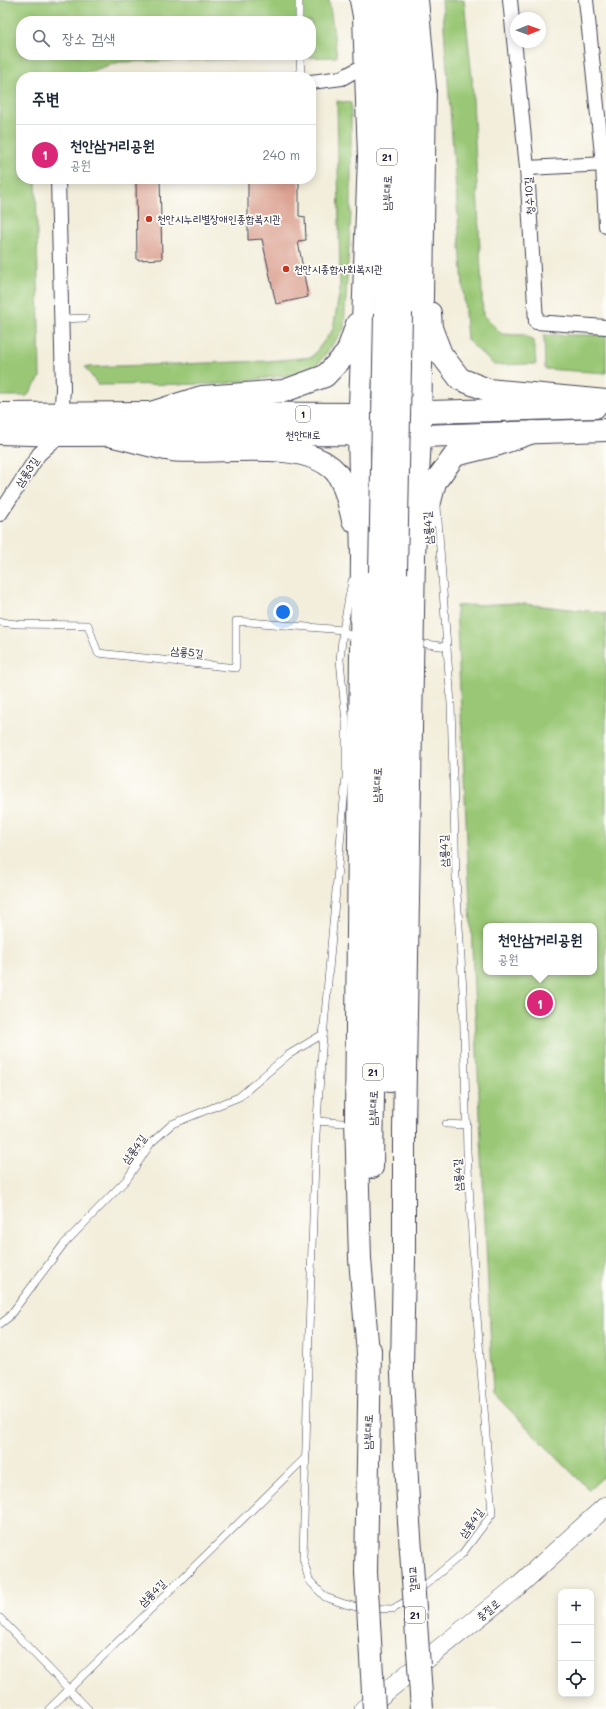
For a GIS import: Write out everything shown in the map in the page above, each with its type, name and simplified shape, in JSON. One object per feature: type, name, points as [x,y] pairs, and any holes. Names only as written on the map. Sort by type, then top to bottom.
[{"type":"main road","points":[[151,413],[202,397],[284,391],[325,376],[347,353],[357,324],[367,249],[369,156],[364,16],[361,0]]},
{"type":"main road","name":"남부대로","points":[[380,0],[386,37],[388,98],[383,314]]},
{"type":"main road","name":"남부대로","points":[[383,314],[405,99],[402,36],[397,0]]},
{"type":"main road","points":[[402,1367],[404,1129],[414,556],[420,436],[425,88],[417,0]]},
{"type":"main road","points":[[423,213],[431,328],[440,354],[460,379],[488,390],[606,401]]},
{"type":"main road","points":[[367,249],[383,314],[360,424],[362,556],[356,1119],[360,1259],[369,1365]]},
{"type":"main road","points":[[383,314],[374,337],[379,341],[388,344],[404,345],[413,338],[421,324]]},
{"type":"main road","name":"21","points":[[383,314],[388,573]]},
{"type":"main road","name":"천안대로","points":[[0,414],[113,436],[360,424],[420,413],[606,407]]},
{"type":"main road","name":"천안대로","points":[[0,433],[151,413],[360,424],[420,436],[606,430]]},
{"type":"main road","points":[[414,556],[435,482],[455,455],[499,444],[533,432]]},
{"type":"main road","points":[[113,436],[172,450],[285,451],[319,459],[336,472],[347,495],[362,556]]},
{"type":"main road","name":"남부대로","points":[[374,1709],[366,1572],[369,1365],[388,573]]},
{"type":"main road","name":"남부대로","points":[[388,573],[390,1160],[392,1260],[402,1367],[409,1522]]},
{"type":"main road","name":"갈뫼교","points":[[409,1522],[422,1709]]},
{"type":"street","name":"청수10길","points":[[510,0],[527,168],[536,322],[606,327]]},
{"type":"street","points":[[586,0],[604,164],[606,226]]},
{"type":"street","points":[[316,81],[342,78],[365,65]]},
{"type":"street","points":[[527,168],[604,164]]},
{"type":"street","points":[[58,184],[62,389],[61,425]]},
{"type":"street","name":"삼룡3길","points":[[0,514],[39,454],[61,425]]},
{"type":"street","name":"충절로","points":[[364,1709],[518,1586],[606,1506]]},
{"type":"lane","points":[[299,0],[299,16]]},
{"type":"lane","points":[[300,60],[301,72]]},
{"type":"lane","points":[[61,319],[85,318]]},
{"type":"lane","name":"삼룡4길","points":[[362,556],[352,581],[343,630],[340,660],[346,722],[346,777],[323,1034],[317,1121],[305,1458],[303,1558],[309,1580],[325,1597],[361,1608],[393,1609],[462,1554],[492,1514],[476,1303],[467,1125],[463,992],[456,878],[451,704],[435,482]]},
{"type":"lane","name":"삼룡5길","points":[[0,622],[17,624],[88,625],[98,653],[236,668],[236,621],[343,630]]},
{"type":"lane","points":[[343,630],[350,636]]},
{"type":"lane","points":[[427,644],[447,647]]},
{"type":"lane","name":"삼룡4길","points":[[0,1324],[8,1318],[63,1245],[127,1179],[151,1143],[172,1124],[239,1097],[288,1055],[323,1034]]},
{"type":"lane","points":[[317,1121],[342,1123]]},
{"type":"lane","points":[[446,1124],[467,1125]]},
{"type":"lane","name":"삼룡4길","points":[[49,1709],[305,1458]]},
{"type":"lane","points":[[0,1618],[88,1709]]},
{"type":"green space","points":[[0,0],[329,0],[337,57],[316,57],[316,16],[16,16],[16,60],[206,60],[119,62],[88,72],[16,72],[16,184],[36,184],[40,378],[27,396],[0,396]]},
{"type":"green space","points":[[442,0],[464,0],[472,77],[483,315],[502,334],[525,335],[534,341],[536,364],[494,365],[467,340]]},
{"type":"green space","points":[[337,101],[351,103],[351,213],[344,329],[312,372],[221,384],[98,385],[85,367],[269,361],[312,357],[333,329],[340,289]]},
{"type":"green space","points":[[544,335],[606,335],[606,373],[545,369]]},
{"type":"green space","points":[[516,603],[606,613],[606,1474],[589,1490],[493,1393],[456,606]]},
{"type":"building","name":"천안시누리별장애인종합복지관","points":[[136,184],[160,184],[162,259],[137,260]]},
{"type":"building","name":"천안시종합사회복지관","points":[[248,184],[299,184],[299,216],[305,217],[306,240],[298,241],[308,297],[276,304],[262,239],[248,240]]},
{"type":"place","name":"천안시누리별장애인종합복지관","points":[[149,219]]},
{"type":"place","name":"천안시종합사회복지관","points":[[286,269]]},
{"type":"place","name":"천안삼거리공원","points":[[540,1003]]}]
